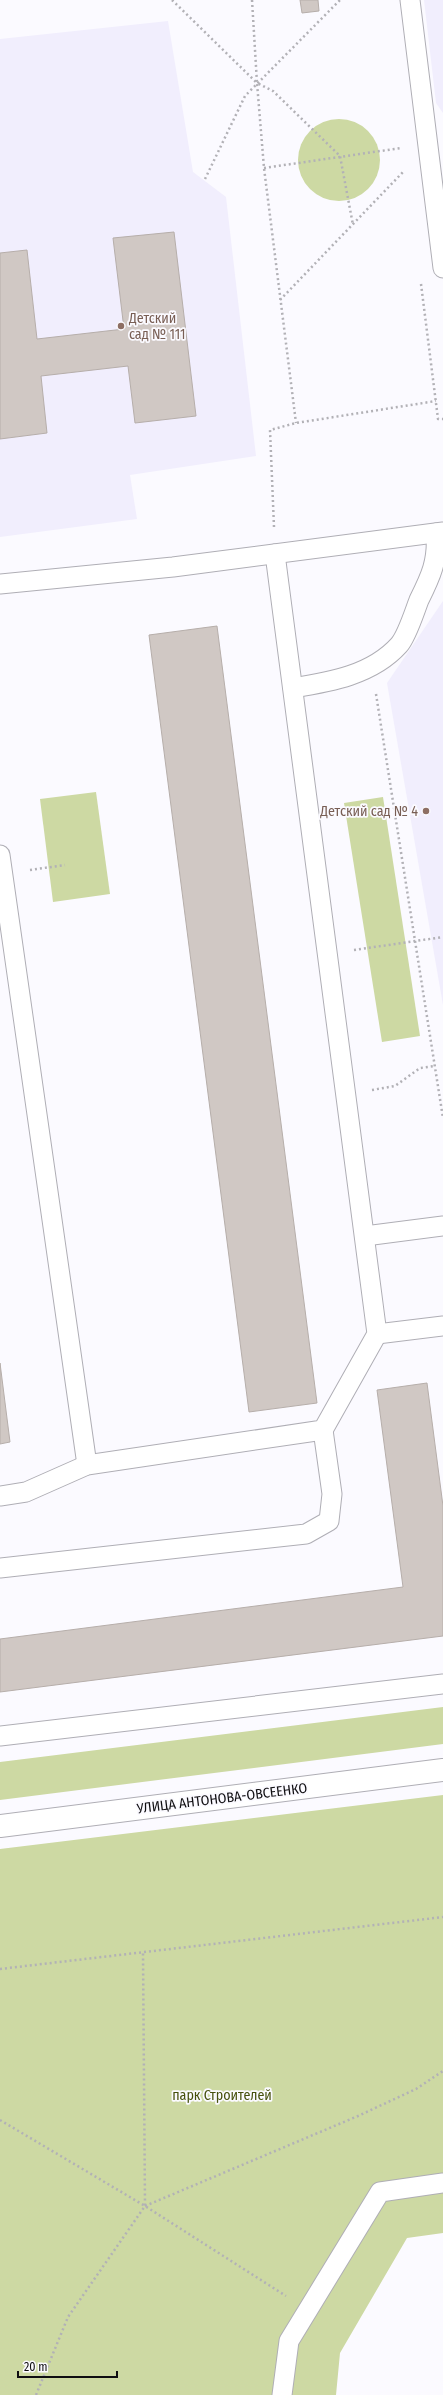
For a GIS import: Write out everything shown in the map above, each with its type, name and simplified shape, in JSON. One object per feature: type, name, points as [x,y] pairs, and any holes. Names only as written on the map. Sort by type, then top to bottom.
[{"type":"street","name":"УЛИЦА АНТОНОВА-ОВСЕЕНКО","points":[[0,1826],[443,1770]]},
{"type":"lane","points":[[410,0],[436,159],[443,268]]},
{"type":"lane","points":[[0,584],[173,567],[440,533],[438,551],[433,571],[399,645],[372,666],[336,681],[293,688]]},
{"type":"lane","points":[[0,1568],[306,1534],[330,1520],[332,1494],[324,1430],[377,1334],[347,1094],[275,554]]},
{"type":"lane","points":[[0,855],[87,1465]]},
{"type":"lane","points":[[365,1236],[443,1226]]},
{"type":"lane","points":[[377,1334],[443,1326]]},
{"type":"lane","points":[[0,1496],[26,1492],[87,1465],[324,1430]]},
{"type":"lane","points":[[0,1736],[443,1684]]},
{"type":"lane","points":[[282,2395],[289,2341],[306,2310],[380,2192],[443,2183]]},
{"type":"path","points":[[172,0],[257,83],[273,91],[340,156],[353,225]]},
{"type":"path","points":[[252,0],[264,168],[296,423]]},
{"type":"path","points":[[205,179],[245,96],[340,0]]},
{"type":"path","points":[[264,168],[340,156],[406,148]]},
{"type":"path","points":[[280,301],[406,168],[436,159]]},
{"type":"path","points":[[275,554],[270,430],[296,423],[436,401]]},
{"type":"path","points":[[372,666],[443,1118]]},
{"type":"path","points":[[3,874],[65,865]]},
{"type":"path","points":[[328,953],[443,937]]},
{"type":"path","points":[[347,1094],[395,1086],[420,1068],[435,1066]]},
{"type":"path","points":[[0,1969],[443,1917]]},
{"type":"path","points":[[143,1952],[145,2206]]},
{"type":"path","points":[[36,2395],[68,2317],[145,2206],[358,2116],[416,2089],[443,2071]]},
{"type":"path","points":[[0,2120],[145,2206],[306,2310]]},
{"type":"shaded area","points":[[424,0],[443,0],[443,113],[436,103]]},
{"type":"shaded area","name":"Детский сад № 111","points":[[168,21],[193,172],[226,197],[256,456],[130,475],[137,519],[0,537],[0,39]]},
{"type":"shaded area","name":"Детский сад № 4","points":[[443,601],[443,1005],[387,683]]},
{"type":"green space","points":[[339,119],[355,122],[368,131],[377,144],[380,160],[377,176],[368,189],[355,198],[339,201],[323,198],[310,189],[301,176],[298,160],[301,144],[310,131],[323,122]]},
{"type":"green space","points":[[96,792],[110,894],[53,902],[40,799]]},
{"type":"green space","points":[[383,797],[420,1036],[382,1042],[344,803]]},
{"type":"green space","points":[[443,1707],[443,1744],[0,1800],[0,1762]]},
{"type":"green space","name":"парк Строителей","points":[[443,1795],[443,2233],[407,2238],[340,2353],[336,2395],[0,2395],[0,1849]]},
{"type":"building","points":[[300,0],[318,0],[319,11],[302,13]]},
{"type":"building","points":[[174,232],[196,416],[135,423],[128,366],[41,376],[47,433],[0,439],[0,253],[27,250],[37,339],[124,329],[113,238]]},
{"type":"building","points":[[217,626],[317,1403],[249,1412],[149,635]]},
{"type":"building","points":[[0,1363],[10,1442],[0,1444]]},
{"type":"building","points":[[427,1383],[443,1506],[443,1636],[0,1692],[0,1639],[403,1587],[377,1390]]},
{"type":"place","name":"Детский сад № 111","points":[[121,326]]},
{"type":"place","name":"Детский сад № 4","points":[[426,811]]}]
